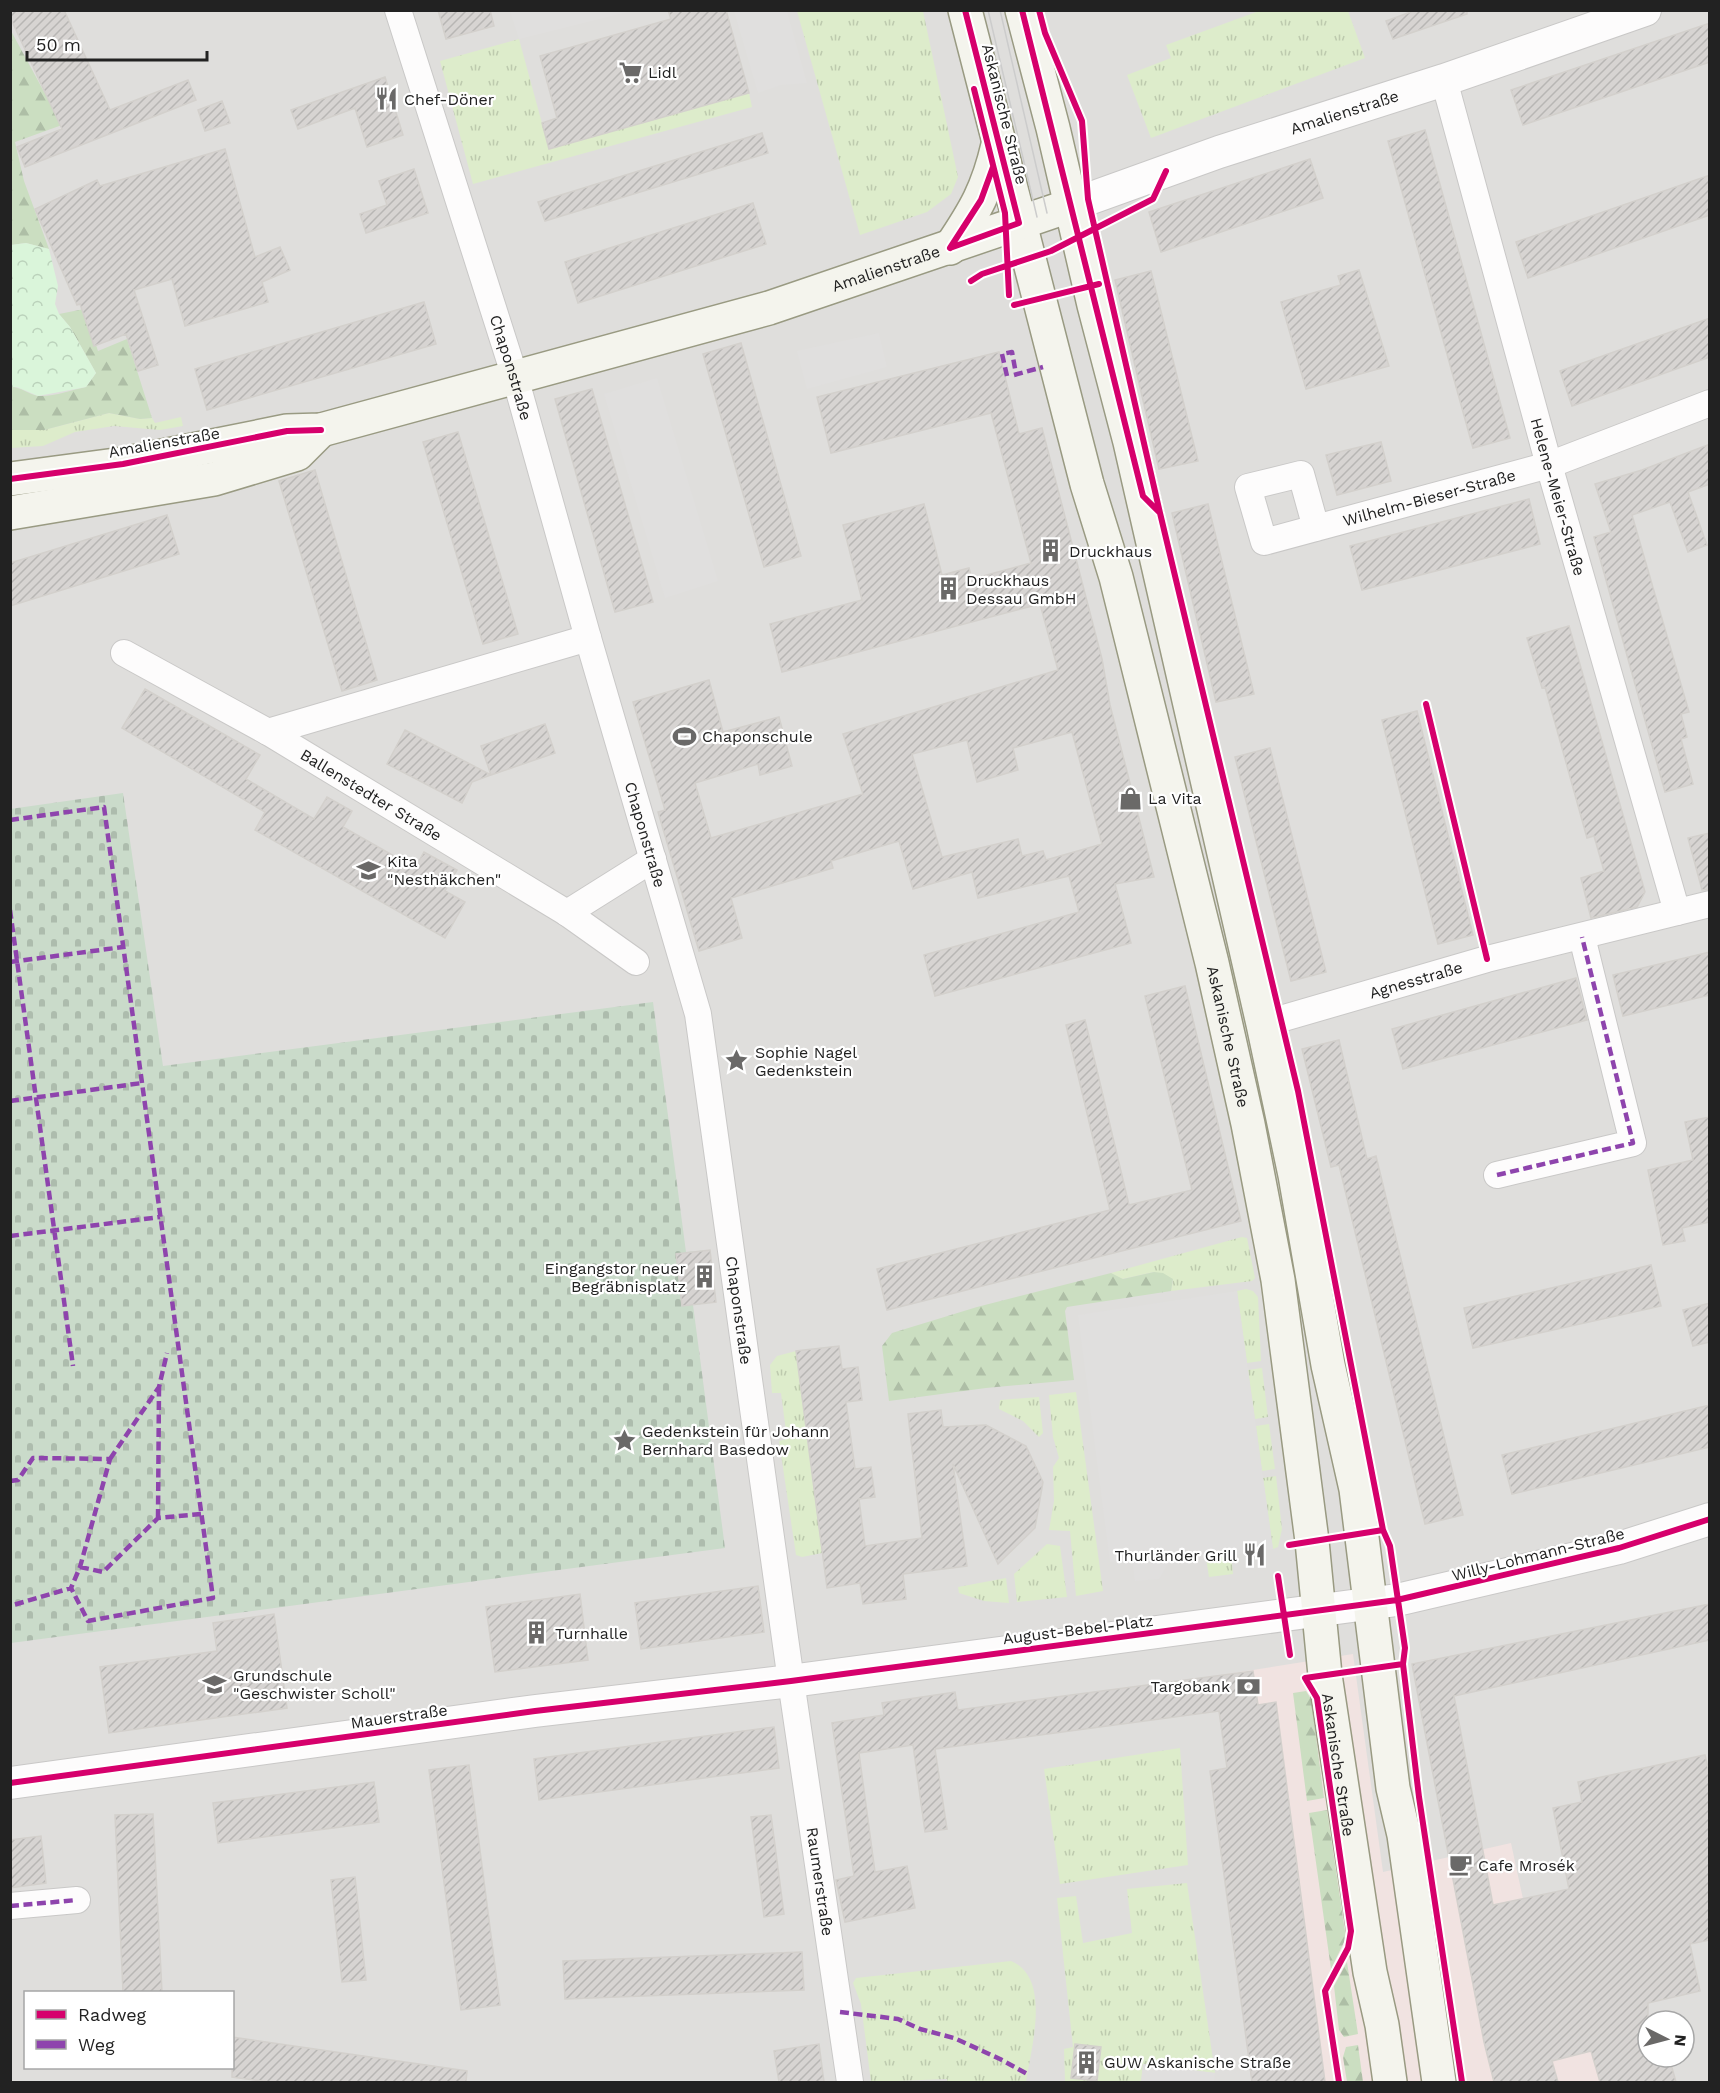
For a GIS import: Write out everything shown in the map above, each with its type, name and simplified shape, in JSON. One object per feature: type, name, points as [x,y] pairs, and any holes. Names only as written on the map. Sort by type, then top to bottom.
[{"type":"main road","name":"Askanische Straße","points":[[965,10],[1087,484],[1116,576],[1232,1044],[1278,1280],[1312,1541],[1325,1675],[1360,1910],[1390,2082]]},
{"type":"main road","points":[[1022,10],[1130,442],[1263,1024],[1295,1175],[1332,1384],[1356,1490],[1393,1788],[1404,1835],[1439,2082]]},
{"type":"main road","points":[[950,248],[981,200],[991,178],[999,143]]},
{"type":"main road","name":"Amalienstraße","points":[[10,478],[123,464],[287,431],[321,430],[768,308],[1070,206]]},
{"type":"main road","name":"Amalienstraße","points":[[10,513],[214,478],[297,454],[321,430]]},
{"type":"street","name":"Chaponstraße","points":[[398,10],[515,377],[588,638],[700,1021],[791,1681]]},
{"type":"street","name":"Amalienstraße","points":[[1070,206],[1230,148],[1444,80],[1602,17],[1645,10]]},
{"type":"street","name":"Helene-Meier-Straße","points":[[1444,80],[1549,465],[1677,912]]},
{"type":"street","name":"Wilhelm-Bieser-Straße","points":[[1316,528],[1549,465],[1710,403]]},
{"type":"street","name":"Ballenstedter Straße","points":[[268,732],[588,638]]},
{"type":"street","name":"Ballenstedter Straße","points":[[124,653],[268,732],[567,913],[636,962]]},
{"type":"street","points":[[567,913],[653,860]]},
{"type":"street","name":"Agnesstraße","points":[[1263,1024],[1487,959],[1710,904]]},
{"type":"street","points":[[1497,1175],[1633,1143],[1582,937]]},
{"type":"street","name":"Willy-Lohmann-Straße","points":[[1369,1604],[1417,1597],[1619,1548],[1710,1519]]},
{"type":"street","name":"August-Bebel-Platz","points":[[791,1681],[1369,1604]]},
{"type":"street","name":"Mauerstraße","points":[[10,1783],[535,1711],[791,1681]]},
{"type":"street","name":"Raumerstraße","points":[[791,1681],[850,2082]]},
{"type":"street","points":[[10,1906],[76,1900]]},
{"type":"shaded area","points":[[510,10],[631,11],[519,39]]},
{"type":"shaded area","points":[[11,11],[1709,11],[1709,2082],[11,2082]]},
{"type":"shaded area","points":[[734,11],[787,11],[807,83],[781,85],[758,93]]},
{"type":"shaded area","points":[[879,333],[887,367],[807,389],[797,351]]},
{"type":"shaded area","points":[[657,378],[718,581],[665,598],[604,394]]},
{"type":"shaded area","points":[[1237,1291],[1273,1549],[1172,1563],[1167,1565],[1159,1579],[1135,1581],[1132,1559],[1110,1562],[1078,1315]]},
{"type":"shaded area","points":[[1353,1654],[1383,1872],[1511,1843],[1523,1899],[1607,2020],[1626,2082],[1269,2082],[1215,1676]]},
{"type":"shaded area","points":[[1143,2064],[1215,2073],[1214,2082],[1141,2082]]},
{"type":"green space","points":[[797,11],[923,11],[958,177],[951,194],[927,212],[860,235]]},
{"type":"green space","points":[[1259,11],[1348,11],[1365,58],[1151,138],[1127,75],[1171,58],[1166,45]]},
{"type":"green space","points":[[10,29],[62,125],[15,142],[24,181],[49,249],[26,243],[11,245]]},
{"type":"green space","points":[[519,39],[549,149],[749,93],[752,107],[473,184],[440,61]]},
{"type":"green space","points":[[26,243],[49,249],[58,286],[55,304],[96,373],[86,387],[38,396],[17,387],[11,387],[11,245]]},
{"type":"green space","points":[[84,309],[98,351],[127,339],[152,418],[140,419],[109,413],[44,430],[11,430],[11,387],[38,396],[50,395],[86,387],[96,373],[70,327],[59,314]]},
{"type":"green space","points":[[109,413],[140,419],[152,418],[155,423],[181,417],[183,426],[160,430],[114,426],[75,432],[43,446],[11,448],[10,430],[44,430]]},
{"type":"green space","points":[[123,793],[163,1066],[653,1002],[686,1252],[710,1250],[716,1302],[693,1305],[725,1548],[11,1643],[10,809]]},
{"type":"green space","points":[[1242,1237],[1247,1238],[1255,1278],[1252,1281],[1171,1291],[1173,1280],[1154,1272],[1122,1279],[1111,1273]]},
{"type":"green space","points":[[1154,1272],[1163,1273],[1173,1279],[1171,1291],[1067,1307],[1065,1311],[1074,1380],[986,1388],[889,1401],[882,1346],[892,1333],[977,1307],[1111,1273],[1123,1279]]},
{"type":"green space","points":[[1246,1289],[1253,1291],[1258,1297],[1261,1361],[1247,1363],[1237,1291]]},
{"type":"green space","points":[[796,1351],[822,1553],[802,1557],[796,1555],[779,1441],[787,1439],[781,1393],[772,1393],[770,1365],[777,1356]]},
{"type":"green space","points":[[1262,1368],[1268,1417],[1255,1419],[1248,1370]]},
{"type":"green space","points":[[1076,1392],[1103,1591],[1076,1596],[1070,1531],[1049,1530],[1054,1501],[1053,1467],[1059,1458],[1053,1437],[1049,1395]]},
{"type":"green space","points":[[1039,1397],[1043,1433],[1039,1437],[1023,1421],[999,1409],[1000,1400]]},
{"type":"green space","points":[[1269,1424],[1275,1469],[1262,1471],[1256,1426]]},
{"type":"green space","points":[[1276,1476],[1282,1529],[1278,1547],[1273,1549],[1263,1478]]},
{"type":"green space","points":[[1047,1544],[1060,1546],[1067,1597],[1017,1602],[1014,1574]]},
{"type":"green space","points":[[1231,1554],[1233,1574],[1209,1577],[1206,1558]]},
{"type":"green space","points":[[1006,1578],[1009,1603],[984,1601],[959,1593],[958,1587]]},
{"type":"green space","points":[[1306,1691],[1311,1699],[1324,1798],[1307,1801],[1293,1693]]},
{"type":"green space","points":[[1180,1748],[1188,1865],[1060,1884],[1044,1769]]},
{"type":"green space","points":[[1327,1810],[1346,1938],[1331,1969],[1309,1813]]},
{"type":"green space","points":[[1187,1883],[1215,2073],[1143,2064],[1141,2082],[1065,2082],[1064,2049],[1073,2047],[1057,1898],[1076,1896],[1083,1943],[1132,1933],[1127,1889]]},
{"type":"green space","points":[[1011,1961],[1024,1970],[1031,1982],[1035,1998],[1036,2015],[1026,2082],[947,2082],[947,2079],[871,2082],[861,2004],[853,1983],[856,1978]]},
{"type":"green space","points":[[1347,1962],[1358,2034],[1344,2037],[1339,2030],[1334,1986]]},
{"type":"green space","points":[[1358,2045],[1363,2082],[1347,2082],[1343,2057],[1346,2047]]},
{"type":"building","points":[[10,10],[64,10],[110,110],[188,80],[196,100],[25,167],[17,147],[62,129],[10,17]]},
{"type":"building","points":[[438,10],[490,10],[494,26],[446,39]]},
{"type":"building","points":[[668,10],[726,10],[749,93],[549,149],[542,123],[557,118],[540,56],[671,19]]},
{"type":"building","points":[[1416,10],[1467,10],[1467,14],[1393,39],[1386,21]]},
{"type":"building","points":[[1710,23],[1710,62],[1523,125],[1511,90]]},
{"type":"building","points":[[385,77],[403,135],[367,147],[355,108],[298,129],[291,110]]},
{"type":"building","points":[[222,101],[230,123],[205,131],[198,110]]},
{"type":"building","points":[[1425,130],[1510,438],[1473,448],[1388,141]]},
{"type":"building","points":[[762,133],[768,153],[545,221],[538,202]]},
{"type":"building","points":[[225,149],[255,257],[280,247],[290,270],[262,282],[268,302],[185,326],[172,279],[134,290],[158,365],[138,371],[126,334],[94,346],[80,304],[77,305],[35,209],[97,180],[100,186]]},
{"type":"building","points":[[1310,159],[1323,198],[1161,252],[1149,212]]},
{"type":"building","points":[[414,169],[428,213],[366,233],[360,214],[387,205],[379,181]]},
{"type":"building","points":[[1710,175],[1710,215],[1528,278],[1516,242]]},
{"type":"building","points":[[753,203],[766,244],[578,303],[565,262]]},
{"type":"building","points":[[1359,270],[1389,366],[1306,389],[1281,302],[1341,285],[1338,276]]},
{"type":"building","points":[[1151,271],[1198,461],[1159,469],[1115,280]]},
{"type":"building","points":[[424,302],[436,344],[207,410],[195,369]]},
{"type":"building","points":[[1710,318],[1710,357],[1572,406],[1560,371]]},
{"type":"building","points":[[741,343],[801,556],[764,567],[703,354]]},
{"type":"building","points":[[999,352],[1019,434],[1042,428],[1102,659],[1110,705],[1154,877],[1115,884],[1131,943],[935,996],[924,955],[1079,912],[1069,876],[978,898],[972,872],[913,889],[899,841],[831,861],[833,868],[731,898],[742,938],[699,951],[658,812],[665,810],[633,702],[709,680],[723,732],[779,717],[792,766],[760,775],[758,764],[695,783],[711,838],[863,794],[843,734],[1058,670],[1040,604],[782,672],[770,624],[862,600],[843,525],[924,504],[942,575],[969,568],[972,579],[1031,563],[991,413],[831,453],[817,397]],"holes":[[[1072,732],[1102,844],[1046,860],[1043,851],[1022,856],[1018,839],[942,857],[912,754],[967,740],[977,782],[1018,770],[1013,748]]]},
{"type":"building","points":[[592,389],[653,602],[615,612],[555,399]]},
{"type":"building","points":[[458,432],[518,634],[483,644],[423,442]]},
{"type":"building","points":[[1381,442],[1391,481],[1337,495],[1326,455]]},
{"type":"building","points":[[1710,444],[1710,484],[1688,492],[1707,545],[1688,552],[1670,502],[1632,515],[1689,712],[1681,714],[1687,737],[1681,739],[1693,784],[1665,792],[1594,537],[1611,532],[1595,484],[1642,470]]},
{"type":"building","points":[[315,470],[377,680],[342,691],[279,481]]},
{"type":"building","points":[[1529,499],[1540,544],[1362,590],[1350,546]]},
{"type":"building","points":[[1208,504],[1254,694],[1216,702],[1172,513]]},
{"type":"building","points":[[167,515],[179,554],[10,606],[10,563]]},
{"type":"building","points":[[1569,626],[1645,892],[1637,907],[1591,918],[1581,878],[1604,871],[1594,836],[1587,838],[1545,687],[1542,688],[1527,638]]},
{"type":"building","points":[[145,689],[260,755],[246,779],[314,819],[327,797],[352,811],[343,827],[415,868],[424,852],[457,870],[445,891],[465,902],[445,938],[255,830],[265,812],[122,728]]},
{"type":"building","points":[[1417,711],[1473,935],[1438,944],[1382,720]]},
{"type":"building","points":[[545,724],[555,753],[491,775],[481,746]]},
{"type":"building","points":[[405,730],[491,775],[472,782],[462,803],[387,764]]},
{"type":"building","points":[[1270,748],[1326,972],[1291,981],[1235,757]]},
{"type":"building","points":[[1710,833],[1710,889],[1702,890],[1688,838]]},
{"type":"building","points":[[1710,952],[1710,995],[1623,1016],[1613,975]]},
{"type":"building","points":[[1576,978],[1587,1020],[1403,1069],[1392,1029]]},
{"type":"building","points":[[1185,986],[1241,1221],[887,1310],[877,1269],[1110,1210],[1066,1025],[1085,1020],[1129,1205],[1192,1190],[1145,996]]},
{"type":"building","points":[[1339,1040],[1367,1159],[1376,1156],[1463,1515],[1425,1524],[1339,1165],[1331,1167],[1302,1049]]},
{"type":"building","points":[[1710,1117],[1710,1222],[1682,1228],[1685,1241],[1663,1245],[1648,1170],[1693,1160],[1685,1122]]},
{"type":"building","name":"Eingangstor neuer Begräbnisplatz","points":[[710,1250],[716,1302],[682,1306],[676,1254]]},
{"type":"building","points":[[1651,1265],[1661,1306],[1473,1348],[1464,1308]]},
{"type":"building","points":[[1710,1303],[1710,1342],[1693,1346],[1683,1310]]},
{"type":"building","points":[[839,1346],[842,1369],[858,1367],[862,1400],[846,1402],[855,1469],[871,1467],[875,1497],[859,1499],[865,1546],[922,1538],[908,1414],[941,1410],[943,1427],[986,1425],[1026,1446],[1043,1482],[1035,1528],[998,1564],[953,1464],[967,1566],[903,1574],[906,1599],[863,1604],[860,1583],[827,1588],[796,1351]]},
{"type":"building","points":[[1710,1405],[1710,1447],[1512,1494],[1502,1455]]},
{"type":"building","points":[[758,1586],[764,1632],[641,1649],[635,1603]]},
{"type":"building","name":"Turnhalle","points":[[580,1594],[588,1660],[495,1672],[486,1607]]},
{"type":"building","points":[[1710,1604],[1710,1640],[1454,1696],[1493,1905],[1569,1889],[1553,1808],[1582,1802],[1578,1782],[1705,1755],[1710,1776],[1710,1940],[1690,1944],[1700,1991],[1648,2003],[1648,2009],[1636,2009],[1636,2069],[1672,2069],[1676,2082],[1600,2082],[1591,2051],[1552,2061],[1558,2082],[1494,2082],[1484,2042],[1412,1664]]},
{"type":"building","points":[[274,1614],[287,1708],[109,1733],[100,1667],[217,1651],[213,1623]]},
{"type":"building","points":[[1253,1671],[1258,1705],[1276,1702],[1325,2082],[1252,2082],[1210,1771],[1227,1768],[1219,1711],[935,1749],[947,1829],[925,1832],[913,1745],[859,1753],[875,1872],[907,1866],[915,1908],[845,1922],[836,1880],[854,1876],[832,1723],[884,1715],[882,1703],[955,1692],[958,1710]]},
{"type":"building","points":[[774,1727],[779,1768],[539,1800],[534,1759]]},
{"type":"building","points":[[469,1765],[500,2005],[461,2010],[429,1770]]},
{"type":"building","points":[[374,1782],[379,1822],[218,1843],[213,1803]]},
{"type":"building","points":[[153,1814],[162,1991],[123,1991],[115,1815]]},
{"type":"building","points":[[771,1815],[784,1914],[764,1917],[751,1817]]},
{"type":"building","points":[[41,1836],[46,1883],[10,1888],[10,1840]]},
{"type":"building","points":[[355,1877],[366,1980],[342,1982],[331,1880]]},
{"type":"building","points":[[802,1952],[804,1990],[565,1999],[563,1961]]},
{"type":"building","points":[[234,2037],[467,2071],[466,2082],[270,2082],[232,2077]]},
{"type":"building","points":[[819,2044],[824,2082],[779,2082],[774,2051]]},
{"type":"building","name":"GUW Askanische Straße","points":[[1075,2044],[1101,2047],[1097,2081],[1071,2078]]},
{"type":"tram line","points":[[988,10],[1037,217]]},
{"type":"tram line","points":[[1000,10],[1047,213]]},
{"type":"marked path","points":[[1007,376],[1002,354],[1012,352],[1016,374]]},
{"type":"marked path","points":[[1014,375],[1043,367]]},
{"type":"marked path","points":[[10,820],[104,807],[213,1598],[88,1621],[71,1588],[10,1606]]},
{"type":"marked path","points":[[10,910],[73,1366]]},
{"type":"marked path","points":[[1497,1175],[1633,1143],[1582,937]]},
{"type":"marked path","points":[[10,962],[123,947]]},
{"type":"marked path","points":[[10,1101],[142,1083]]},
{"type":"marked path","points":[[10,1236],[160,1217]]},
{"type":"marked path","points":[[110,1459],[159,1387],[167,1353]]},
{"type":"marked path","points":[[158,1518],[159,1387]]},
{"type":"marked path","points":[[10,1481],[18,1480],[33,1458],[110,1459],[80,1567],[71,1588]]},
{"type":"marked path","points":[[80,1567],[103,1572],[158,1518],[201,1514]]},
{"type":"marked path","points":[[10,1906],[77,1900]]},
{"type":"marked path","points":[[840,2012],[898,2019],[920,2029],[954,2038],[1029,2075]]},
{"type":"cycle path","points":[[950,248],[1019,223],[965,10]]},
{"type":"cycle path","points":[[1022,10],[1143,496],[1160,513],[1298,1091],[1383,1530],[1390,1546],[1405,1648],[1403,1664],[1419,1797],[1462,2082]]},
{"type":"cycle path","points":[[1039,10],[1045,33],[1082,121],[1088,199],[1160,513]]},
{"type":"cycle path","points":[[974,89],[1005,213],[1009,295]]},
{"type":"cycle path","points":[[950,248],[981,200],[993,167]]},
{"type":"cycle path","points":[[971,281],[982,274],[1051,251],[1153,199],[1166,171]]},
{"type":"cycle path","points":[[1014,305],[1099,284]]},
{"type":"cycle path","points":[[10,479],[123,464],[287,431],[321,430]]},
{"type":"cycle path","points":[[1426,704],[1487,959]]},
{"type":"cycle path","points":[[10,1783],[535,1711],[791,1681],[1397,1600],[1619,1548],[1710,1519]]},
{"type":"cycle path","points":[[1289,1545],[1383,1530]]},
{"type":"cycle path","points":[[1278,1576],[1290,1655]]},
{"type":"cycle path","points":[[1339,2082],[1325,1991],[1348,1948],[1351,1931],[1317,1698],[1305,1678],[1403,1664]]},
{"type":"place","name":"Lidl","points":[[630,72]]},
{"type":"place","name":"Chef-Döner","points":[[386,99]]},
{"type":"place","name":"Druckhaus","points":[[1051,551]]},
{"type":"place","name":"Druckhaus Dessau GmbH","points":[[948,589]]},
{"type":"place","name":"Chaponschule","points":[[684,736]]},
{"type":"place","name":"La Vita","points":[[1130,798]]},
{"type":"place","name":"Kita \"Nesthäkchen\"","points":[[369,870]]},
{"type":"place","name":"Sophie Nagel Gedenkstein","points":[[737,1061]]},
{"type":"place","name":"Eingangstor neuer Begräbnisplatz","points":[[704,1277]]},
{"type":"place","name":"Gedenkstein für Johann Bernhard Basedow","points":[[624,1440]]},
{"type":"place","name":"Thurländer Grill","points":[[1255,1555]]},
{"type":"place","name":"Turnhalle","points":[[537,1633]]},
{"type":"place","name":"Grundschule \"Geschwister Scholl\"","points":[[215,1684]]},
{"type":"place","name":"Targobank","points":[[1248,1686]]},
{"type":"place","name":"Cafe Mrosék","points":[[1460,1865]]},
{"type":"place","name":"GUW Askanische Straße","points":[[1086,2062]]}]
